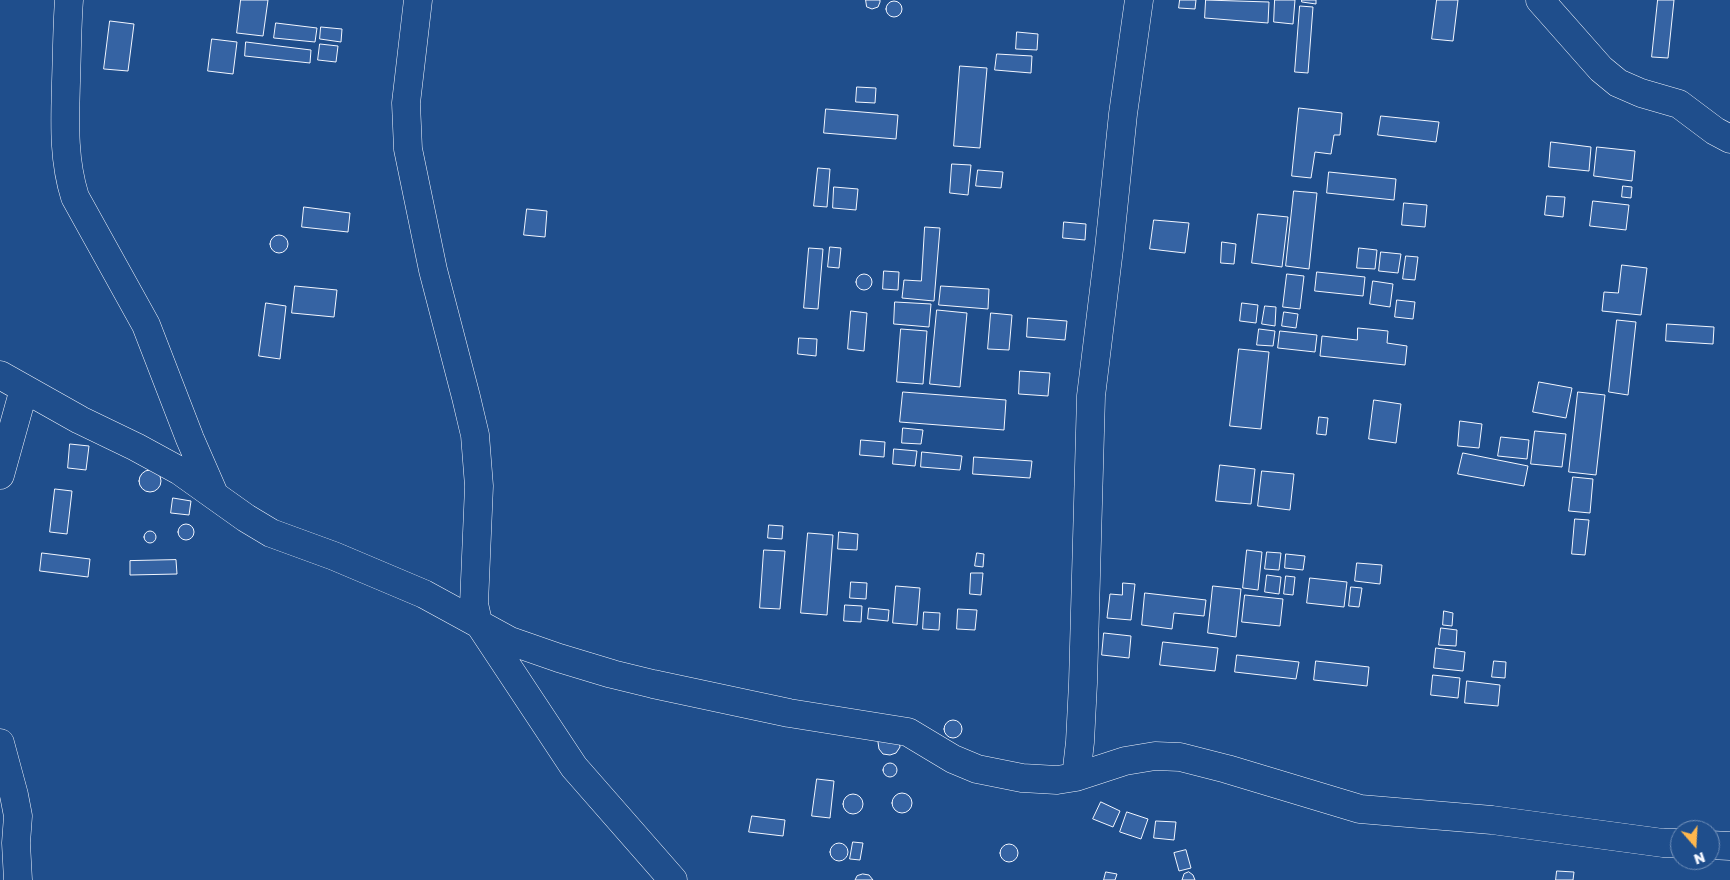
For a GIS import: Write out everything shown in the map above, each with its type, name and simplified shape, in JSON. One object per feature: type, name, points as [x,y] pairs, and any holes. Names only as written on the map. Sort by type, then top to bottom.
[{"type":"street","points":[[69,0],[65,106],[65,143],[69,177],[76,197],[146,325],[190,439],[214,494]]},
{"type":"street","points":[[418,0],[406,103],[408,149],[432,270],[466,397],[474,435],[479,486],[474,604],[478,622],[574,767],[628,831],[673,880]]},
{"type":"street","points":[[1076,777],[1082,693],[1091,396],[1123,114],[1139,0]]},
{"type":"street","points":[[1540,0],[1601,70],[1618,83],[1680,104],[1714,131],[1730,139]]},
{"type":"street","points":[[0,375],[80,420],[136,447],[180,472],[271,533],[334,556],[409,587],[478,622],[510,641],[620,676],[789,713],[908,732],[953,759],[977,768],[1038,779],[1056,780],[1076,777],[1125,761],[1155,756],[1180,757],[1227,768],[1360,809],[1492,820],[1670,843]]},
{"type":"street","points":[[0,475],[24,389]]},
{"type":"street","points":[[0,744],[18,816],[16,844],[18,880]]},
{"type":"building","points":[[241,0],[268,0],[263,36],[237,33]]},
{"type":"building","points":[[866,0],[880,0],[880,2],[878,7],[872,9],[867,7]]},
{"type":"building","points":[[1180,0],[1196,0],[1195,9],[1179,8]]},
{"type":"building","points":[[1206,0],[1269,2],[1268,23],[1205,18]]},
{"type":"building","points":[[1275,0],[1295,0],[1293,24],[1274,22]]},
{"type":"building","points":[[1302,0],[1316,0],[1316,4],[1302,2]]},
{"type":"building","points":[[1437,0],[1458,0],[1453,41],[1432,39]]},
{"type":"building","points":[[1658,0],[1674,0],[1668,58],[1652,57]]},
{"type":"building","points":[[894,1],[902,9],[894,17],[886,9]]},
{"type":"building","points":[[1300,6],[1313,7],[1308,73],[1295,72]]},
{"type":"building","points":[[110,21],[134,24],[128,71],[104,69]]},
{"type":"building","points":[[276,23],[317,28],[315,42],[274,38]]},
{"type":"building","points":[[321,27],[342,29],[341,42],[320,39]]},
{"type":"building","points":[[1017,32],[1038,34],[1037,50],[1016,49]]},
{"type":"building","points":[[212,39],[237,42],[233,74],[208,71]]},
{"type":"building","points":[[246,42],[311,50],[310,63],[245,56]]},
{"type":"building","points":[[320,44],[338,46],[336,62],[318,60]]},
{"type":"building","points":[[997,54],[1032,56],[1031,73],[995,70]]},
{"type":"building","points":[[960,66],[987,68],[980,148],[954,146]]},
{"type":"building","points":[[857,87],[876,88],[875,103],[856,102]]},
{"type":"building","points":[[1299,108],[1342,113],[1340,135],[1334,135],[1331,154],[1315,152],[1311,178],[1292,176]]},
{"type":"building","points":[[826,109],[898,115],[896,139],[824,133]]},
{"type":"building","points":[[1381,116],[1439,122],[1436,142],[1378,135]]},
{"type":"building","points":[[1551,142],[1591,147],[1589,171],[1549,167]]},
{"type":"building","points":[[1597,147],[1635,151],[1632,181],[1594,176]]},
{"type":"building","points":[[952,164],[971,165],[968,195],[950,193]]},
{"type":"building","points":[[818,168],[830,169],[827,207],[814,206]]},
{"type":"building","points":[[978,170],[1003,172],[1001,188],[976,186]]},
{"type":"building","points":[[1329,172],[1396,179],[1394,200],[1327,193]]},
{"type":"building","points":[[1623,186],[1632,187],[1631,198],[1622,197]]},
{"type":"building","points":[[834,187],[858,189],[856,210],[833,208]]},
{"type":"building","points":[[1294,191],[1317,193],[1309,269],[1286,266]]},
{"type":"building","points":[[1547,196],[1565,197],[1563,217],[1545,215]]},
{"type":"building","points":[[1593,201],[1629,205],[1626,230],[1590,226]]},
{"type":"building","points":[[1404,203],[1427,205],[1425,227],[1402,225]]},
{"type":"building","points":[[304,207],[350,213],[348,232],[302,227]]},
{"type":"building","points":[[527,209],[547,211],[545,237],[524,235]]},
{"type":"building","points":[[1258,214],[1288,217],[1282,267],[1252,263]]},
{"type":"building","points":[[1154,220],[1189,223],[1185,253],[1150,249]]},
{"type":"building","points":[[1064,222],[1086,224],[1085,240],[1063,238]]},
{"type":"building","points":[[925,227],[940,228],[934,301],[902,298],[904,280],[921,281]]},
{"type":"building","points":[[279,235],[285,238],[288,244],[285,250],[279,253],[273,250],[270,244],[273,238]]},
{"type":"building","points":[[1222,242],[1236,244],[1234,264],[1221,263]]},
{"type":"building","points":[[830,247],[841,248],[839,268],[828,267]]},
{"type":"building","points":[[809,248],[823,249],[818,309],[804,308]]},
{"type":"building","points":[[1359,248],[1377,250],[1375,269],[1357,268]]},
{"type":"building","points":[[1381,252],[1401,254],[1398,273],[1379,271]]},
{"type":"building","points":[[1406,256],[1418,257],[1415,280],[1403,279]]},
{"type":"building","points":[[1622,265],[1647,268],[1641,315],[1602,311],[1604,292],[1618,293]]},
{"type":"building","points":[[884,271],[899,272],[898,290],[883,289]]},
{"type":"building","points":[[1317,272],[1365,277],[1363,296],[1315,291]]},
{"type":"building","points":[[864,274],[870,276],[872,282],[870,288],[864,290],[858,288],[856,282],[858,276]]},
{"type":"building","points":[[1287,274],[1304,276],[1300,309],[1283,307]]},
{"type":"building","points":[[1373,281],[1393,284],[1390,307],[1370,304]]},
{"type":"building","points":[[295,286],[337,290],[334,317],[292,313]]},
{"type":"building","points":[[941,286],[989,289],[988,309],[939,305]]},
{"type":"building","points":[[1397,300],[1415,302],[1413,319],[1395,317]]},
{"type":"building","points":[[895,302],[931,304],[929,327],[894,324]]},
{"type":"building","points":[[266,303],[286,306],[280,359],[259,356]]},
{"type":"building","points":[[1242,303],[1258,305],[1256,323],[1240,321]]},
{"type":"building","points":[[1265,306],[1276,307],[1275,326],[1262,324]]},
{"type":"building","points":[[937,310],[967,313],[960,387],[930,384]]},
{"type":"building","points":[[851,311],[867,313],[864,351],[848,349]]},
{"type":"building","points":[[1284,312],[1298,314],[1296,328],[1282,326]]},
{"type":"building","points":[[991,313],[1012,315],[1009,350],[988,349]]},
{"type":"building","points":[[1028,318],[1067,321],[1065,340],[1027,337]]},
{"type":"building","points":[[1617,320],[1636,322],[1628,395],[1609,392]]},
{"type":"building","points":[[1667,324],[1714,327],[1713,344],[1666,341]]},
{"type":"building","points":[[1358,328],[1388,331],[1387,343],[1407,346],[1405,365],[1320,356],[1322,336],[1357,340]]},
{"type":"building","points":[[901,329],[927,331],[923,384],[897,382]]},
{"type":"building","points":[[1259,329],[1275,331],[1273,346],[1257,345]]},
{"type":"building","points":[[1280,331],[1317,335],[1315,352],[1278,348]]},
{"type":"building","points":[[799,338],[817,339],[816,356],[798,354]]},
{"type":"building","points":[[1239,349],[1269,352],[1261,429],[1230,426]]},
{"type":"building","points":[[1020,371],[1050,373],[1048,396],[1019,394]]},
{"type":"building","points":[[1539,382],[1572,388],[1566,418],[1533,412]]},
{"type":"building","points":[[903,392],[1006,400],[1004,430],[900,422]]},
{"type":"building","points":[[1578,392],[1605,395],[1596,475],[1569,472]]},
{"type":"building","points":[[1374,400],[1401,404],[1396,443],[1369,439]]},
{"type":"building","points":[[1319,417],[1328,418],[1326,435],[1317,434]]},
{"type":"building","points":[[1460,421],[1482,424],[1479,448],[1458,446]]},
{"type":"building","points":[[903,428],[923,430],[921,444],[902,443]]},
{"type":"building","points":[[1535,431],[1566,434],[1562,467],[1531,464]]},
{"type":"building","points":[[1501,437],[1529,440],[1527,459],[1498,456]]},
{"type":"building","points":[[861,440],[885,442],[884,457],[860,455]]},
{"type":"building","points":[[70,444],[89,446],[86,470],[68,468]]},
{"type":"building","points":[[894,449],[917,451],[915,466],[893,464]]},
{"type":"building","points":[[922,452],[962,456],[960,470],[921,467]]},
{"type":"building","points":[[1463,453],[1528,466],[1524,486],[1458,474]]},
{"type":"building","points":[[974,457],[1032,461],[1030,478],[973,474]]},
{"type":"building","points":[[1220,465],[1255,469],[1251,504],[1216,501]]},
{"type":"building","points":[[150,470],[158,473],[161,481],[158,489],[150,492],[142,489],[139,481],[142,473]]},
{"type":"building","points":[[1262,471],[1294,474],[1290,510],[1258,506]]},
{"type":"building","points":[[1573,477],[1593,479],[1590,513],[1569,511]]},
{"type":"building","points":[[55,489],[72,491],[67,534],[50,532]]},
{"type":"building","points":[[173,498],[191,501],[189,515],[171,513]]},
{"type":"building","points":[[1575,519],[1589,520],[1585,555],[1572,554]]},
{"type":"building","points":[[183,524],[189,524],[194,529],[192,538],[183,540],[178,535],[178,529]]},
{"type":"building","points":[[769,525],[783,526],[782,539],[768,538]]},
{"type":"building","points":[[148,531],[152,531],[156,537],[152,543],[148,543],[144,539],[144,535]]},
{"type":"building","points":[[839,532],[858,534],[857,550],[838,549]]},
{"type":"building","points":[[808,533],[833,535],[827,615],[801,613]]},
{"type":"building","points":[[764,550],[785,551],[780,609],[760,608]]},
{"type":"building","points":[[1247,550],[1262,552],[1258,590],[1243,588]]},
{"type":"building","points":[[1267,552],[1281,553],[1279,570],[1265,569]]},
{"type":"building","points":[[42,553],[90,559],[88,577],[40,571]]},
{"type":"building","points":[[977,553],[984,554],[983,567],[975,566]]},
{"type":"building","points":[[1286,554],[1305,556],[1303,570],[1285,568]]},
{"type":"building","points":[[176,560],[177,574],[130,575],[130,561]]},
{"type":"building","points":[[1357,563],[1382,565],[1380,584],[1355,581]]},
{"type":"building","points":[[971,573],[983,573],[981,595],[970,594]]},
{"type":"building","points":[[1267,575],[1281,577],[1279,594],[1265,592]]},
{"type":"building","points":[[1286,576],[1295,577],[1293,595],[1284,594]]},
{"type":"building","points":[[1310,578],[1347,582],[1344,607],[1307,603]]},
{"type":"building","points":[[851,582],[867,583],[866,599],[850,598]]},
{"type":"building","points":[[1123,583],[1135,584],[1131,620],[1107,618],[1110,594],[1122,595]]},
{"type":"building","points":[[896,586],[920,588],[917,625],[893,623]]},
{"type":"building","points":[[1213,586],[1241,589],[1236,637],[1208,633]]},
{"type":"building","points":[[1351,587],[1362,588],[1359,607],[1349,606]]},
{"type":"building","points":[[1145,593],[1206,600],[1204,616],[1174,613],[1172,629],[1142,625]]},
{"type":"building","points":[[1245,595],[1283,599],[1280,626],[1242,622]]},
{"type":"building","points":[[845,605],[862,606],[861,622],[844,621]]},
{"type":"building","points":[[869,608],[889,610],[888,621],[868,619]]},
{"type":"building","points":[[958,609],[977,610],[975,630],[957,629]]},
{"type":"building","points":[[1444,611],[1453,613],[1452,626],[1443,625]]},
{"type":"building","points":[[924,612],[940,613],[939,630],[923,629]]},
{"type":"building","points":[[1441,628],[1457,630],[1456,646],[1439,645]]},
{"type":"building","points":[[1104,633],[1131,636],[1129,658],[1102,655]]},
{"type":"building","points":[[1163,642],[1218,648],[1215,671],[1160,665]]},
{"type":"building","points":[[1436,648],[1465,652],[1463,671],[1434,668]]},
{"type":"building","points":[[1237,655],[1299,662],[1296,679],[1235,672]]},
{"type":"building","points":[[1316,661],[1369,667],[1367,686],[1314,680]]},
{"type":"building","points":[[1494,661],[1506,662],[1505,678],[1492,677]]},
{"type":"building","points":[[1433,675],[1460,678],[1458,698],[1431,695]]},
{"type":"building","points":[[1467,681],[1500,685],[1498,706],[1465,703]]},
{"type":"building","points":[[949,720],[957,720],[962,725],[960,736],[949,738],[944,733],[944,725]]},
{"type":"building","points":[[882,736],[899,740],[900,747],[896,753],[890,755],[883,754],[879,749],[878,742]]},
{"type":"building","points":[[890,763],[895,765],[897,770],[895,775],[890,777],[885,775],[883,770],[885,765]]},
{"type":"building","points":[[817,779],[834,781],[830,818],[812,816]]},
{"type":"building","points":[[898,793],[906,793],[912,799],[912,807],[906,813],[898,813],[892,807],[892,799]]},
{"type":"building","points":[[853,794],[860,797],[863,804],[860,811],[853,814],[846,811],[843,804],[846,797]]},
{"type":"building","points":[[1101,802],[1120,811],[1113,827],[1093,819]]},
{"type":"building","points":[[1127,812],[1148,819],[1141,839],[1120,832]]},
{"type":"building","points":[[752,816],[785,820],[783,836],[749,832]]},
{"type":"building","points":[[1156,821],[1176,822],[1174,840],[1154,838]]},
{"type":"building","points":[[853,842],[863,843],[860,860],[850,859]]},
{"type":"building","points":[[839,843],[845,846],[848,852],[845,858],[839,861],[833,858],[830,852],[833,846]]},
{"type":"building","points":[[1009,844],[1015,847],[1018,853],[1015,859],[1009,862],[1003,859],[1000,853],[1003,847]]},
{"type":"building","points":[[1186,850],[1191,868],[1179,871],[1174,853]]},
{"type":"building","points":[[1557,871],[1574,872],[1573,880],[1556,880]]},
{"type":"building","points":[[1106,872],[1117,874],[1115,880],[1104,880]]},
{"type":"building","points":[[1189,872],[1195,880],[1182,880],[1184,874]]},
{"type":"building","points":[[869,875],[873,880],[855,880],[857,876]]}]
